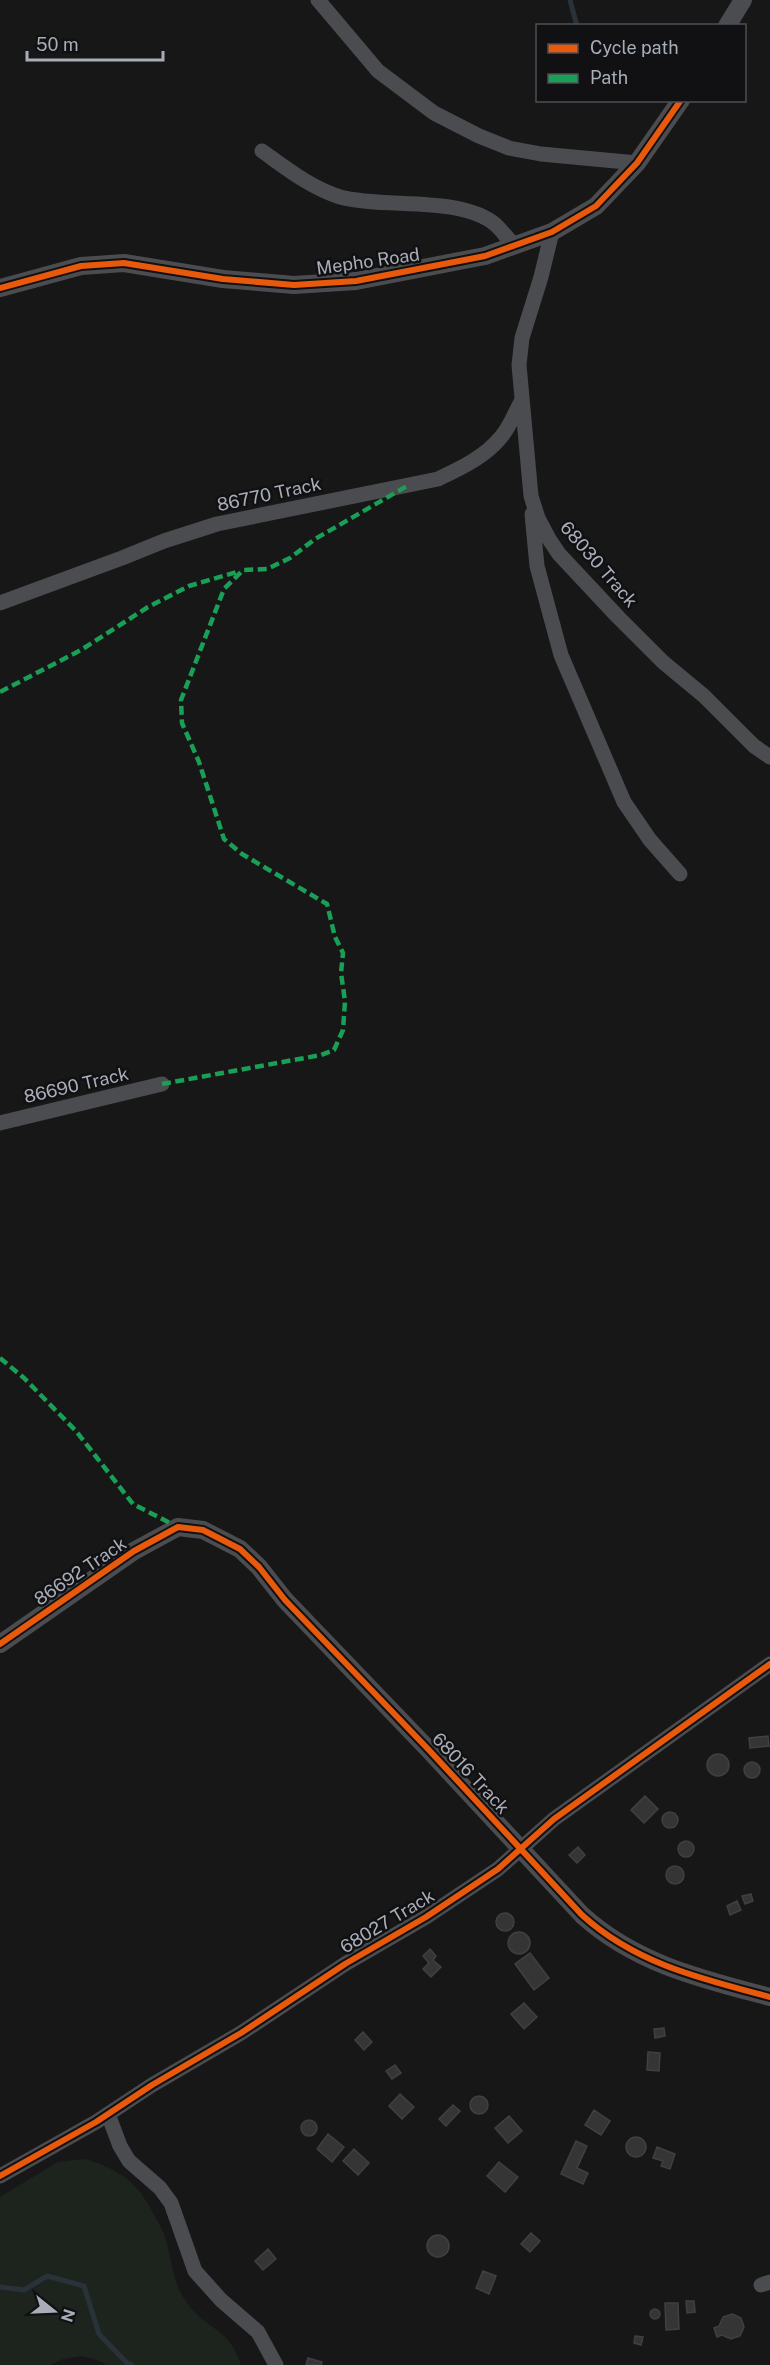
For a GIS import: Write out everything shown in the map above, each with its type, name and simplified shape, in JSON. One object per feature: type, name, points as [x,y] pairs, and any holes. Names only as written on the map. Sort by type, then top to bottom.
[{"type":"street","points":[[318,0],[378,71],[434,113],[479,136],[509,148],[541,154],[637,163]]},
{"type":"street","points":[[728,24],[743,0]]},
{"type":"street","name":"Mepho Road","points":[[0,288],[81,266],[124,263],[223,279],[294,285],[356,282],[485,256],[552,232],[596,206],[637,163],[680,102]]},
{"type":"street","points":[[262,151],[309,183],[339,196],[370,203],[458,208],[495,224],[514,245]]},
{"type":"street","name":"68030 Track","points":[[552,232],[522,338],[519,365],[531,496],[538,518],[559,554],[663,662],[770,757]]},
{"type":"street","name":"86770 Track","points":[[0,603],[164,541],[217,524],[438,479],[465,466],[487,451],[502,436],[522,399]]},
{"type":"street","points":[[531,496],[537,566],[561,655],[624,802],[650,840],[680,874]]},
{"type":"street","name":"86690 Track","points":[[0,1123],[162,1084]]},
{"type":"street","name":"86692 Track","points":[[0,1644],[134,1551],[178,1527]]},
{"type":"street","name":"68016 Track","points":[[178,1527],[203,1530],[240,1549],[259,1567],[285,1600],[602,1934],[665,1967],[770,1997]]},
{"type":"street","name":"68027 Track","points":[[0,2176],[108,2114],[241,2033],[345,1964],[426,1917],[498,1869],[554,1819],[770,1664]]},
{"type":"street","points":[[108,2114],[120,2146],[129,2161],[160,2188],[171,2203],[195,2271],[221,2300],[258,2332],[276,2365]]},
{"type":"shaded area","points":[[86,2159],[109,2168],[127,2179],[148,2203],[164,2233],[174,2275],[185,2300],[198,2316],[225,2337],[241,2365],[106,2365],[82,2356],[63,2359],[50,2365],[0,2365],[0,2197],[58,2162]]},
{"type":"building","points":[[768,1736],[769,1746],[750,1748],[749,1738]]},
{"type":"building","points":[[714,1754],[722,1754],[729,1761],[729,1769],[722,1776],[714,1776],[707,1769],[707,1761]]},
{"type":"building","points":[[752,1762],[758,1764],[760,1770],[758,1776],[752,1778],[746,1776],[744,1770],[746,1764]]},
{"type":"building","points":[[645,1796],[658,1809],[644,1823],[631,1810]]},
{"type":"building","points":[[667,1812],[673,1812],[678,1820],[676,1826],[667,1828],[662,1823],[662,1817]]},
{"type":"building","points":[[686,1841],[692,1843],[694,1849],[692,1855],[686,1857],[680,1855],[678,1849],[680,1843]]},
{"type":"building","points":[[578,1847],[585,1855],[577,1863],[569,1855]]},
{"type":"building","points":[[671,1866],[679,1866],[684,1871],[682,1882],[671,1884],[666,1879],[666,1871]]},
{"type":"building","points":[[751,1894],[753,1901],[745,1904],[742,1896]]},
{"type":"building","points":[[737,1901],[741,1910],[730,1915],[727,1906]]},
{"type":"building","points":[[501,1913],[509,1913],[514,1918],[512,1929],[501,1931],[496,1926],[496,1918]]},
{"type":"building","points":[[519,1932],[527,1935],[530,1943],[527,1951],[519,1954],[511,1951],[508,1943],[511,1935]]},
{"type":"building","points":[[430,1949],[436,1956],[433,1960],[441,1967],[431,1977],[423,1969],[429,1963],[423,1956]]},
{"type":"building","points":[[530,1953],[549,1978],[534,1990],[515,1964]]},
{"type":"building","points":[[524,2003],[537,2017],[524,2029],[511,2014]]},
{"type":"building","points":[[664,2028],[665,2036],[655,2038],[654,2029]]},
{"type":"building","points":[[363,2032],[372,2042],[364,2050],[355,2040]]},
{"type":"building","points":[[648,2052],[660,2053],[659,2071],[647,2070]]},
{"type":"building","points":[[395,2065],[401,2073],[392,2079],[386,2071]]},
{"type":"building","points":[[400,2094],[414,2107],[402,2119],[389,2106]]},
{"type":"building","points":[[475,2096],[483,2096],[488,2101],[486,2112],[475,2114],[470,2109],[470,2101]]},
{"type":"building","points":[[453,2105],[460,2111],[446,2126],[439,2119]]},
{"type":"building","points":[[594,2110],[610,2121],[601,2135],[585,2125]]},
{"type":"building","points":[[509,2116],[522,2131],[508,2143],[495,2128]]},
{"type":"building","points":[[306,2120],[312,2120],[317,2128],[315,2134],[306,2136],[301,2131],[301,2125]]},
{"type":"building","points":[[328,2134],[344,2147],[332,2162],[317,2149]]},
{"type":"building","points":[[636,2137],[643,2140],[646,2147],[643,2154],[636,2157],[629,2154],[626,2147],[629,2140]]},
{"type":"building","points":[[576,2141],[587,2146],[577,2168],[588,2173],[583,2184],[561,2174]]},
{"type":"building","points":[[657,2147],[675,2154],[670,2169],[661,2166],[663,2161],[653,2158]]},
{"type":"building","points":[[354,2149],[369,2163],[358,2175],[343,2161]]},
{"type":"building","points":[[499,2162],[518,2177],[505,2192],[487,2176]]},
{"type":"building","points":[[531,2233],[540,2241],[530,2252],[521,2244]]},
{"type":"building","points":[[438,2235],[446,2238],[449,2246],[446,2254],[438,2257],[430,2254],[427,2246],[430,2238]]},
{"type":"building","points":[[268,2249],[276,2259],[263,2270],[255,2261]]},
{"type":"building","points":[[483,2271],[496,2276],[489,2294],[476,2288]]},
{"type":"building","points":[[686,2301],[694,2301],[695,2312],[687,2313]]},
{"type":"building","points":[[665,2303],[678,2303],[679,2329],[666,2330]]},
{"type":"building","points":[[655,2309],[659,2310],[659,2318],[655,2319],[651,2318],[650,2314],[651,2310]]},
{"type":"building","points":[[732,2314],[741,2318],[744,2327],[740,2336],[731,2339],[722,2335],[717,2337],[714,2328],[719,2326],[723,2317]]},
{"type":"building","points":[[635,2336],[643,2337],[641,2345],[634,2343]]},
{"type":"building","points":[[308,2358],[322,2362],[321,2365],[306,2365]]},
{"type":"waterway","points":[[570,0],[576,24]]},
{"type":"waterway","points":[[0,2287],[24,2290],[47,2276],[84,2286],[99,2334],[127,2363],[132,2365]]},
{"type":"marked path","points":[[162,1084],[321,1055],[334,1050],[343,1030],[345,1001],[341,973],[343,953],[335,937],[327,904],[242,854],[224,839],[199,762],[182,723],[181,700],[224,589],[243,570],[267,569],[290,558],[315,539],[407,486]]},
{"type":"marked path","points":[[0,692],[81,650],[148,607],[189,586],[240,571]]},
{"type":"marked path","points":[[0,1358],[24,1378],[76,1431],[133,1504],[178,1527]]},
{"type":"cycle path","points":[[0,288],[81,266],[124,263],[223,279],[294,285],[356,281],[485,256],[552,232],[596,206],[637,163],[680,102]]},
{"type":"cycle path","points":[[0,1644],[134,1551],[178,1527],[203,1530],[240,1549],[259,1567],[285,1600],[428,1749],[582,1915],[603,1932],[647,1958],[695,1976],[770,1997]]},
{"type":"cycle path","points":[[0,2176],[96,2122],[152,2085],[241,2033],[345,1964],[426,1917],[498,1869],[554,1819],[770,1664]]}]
